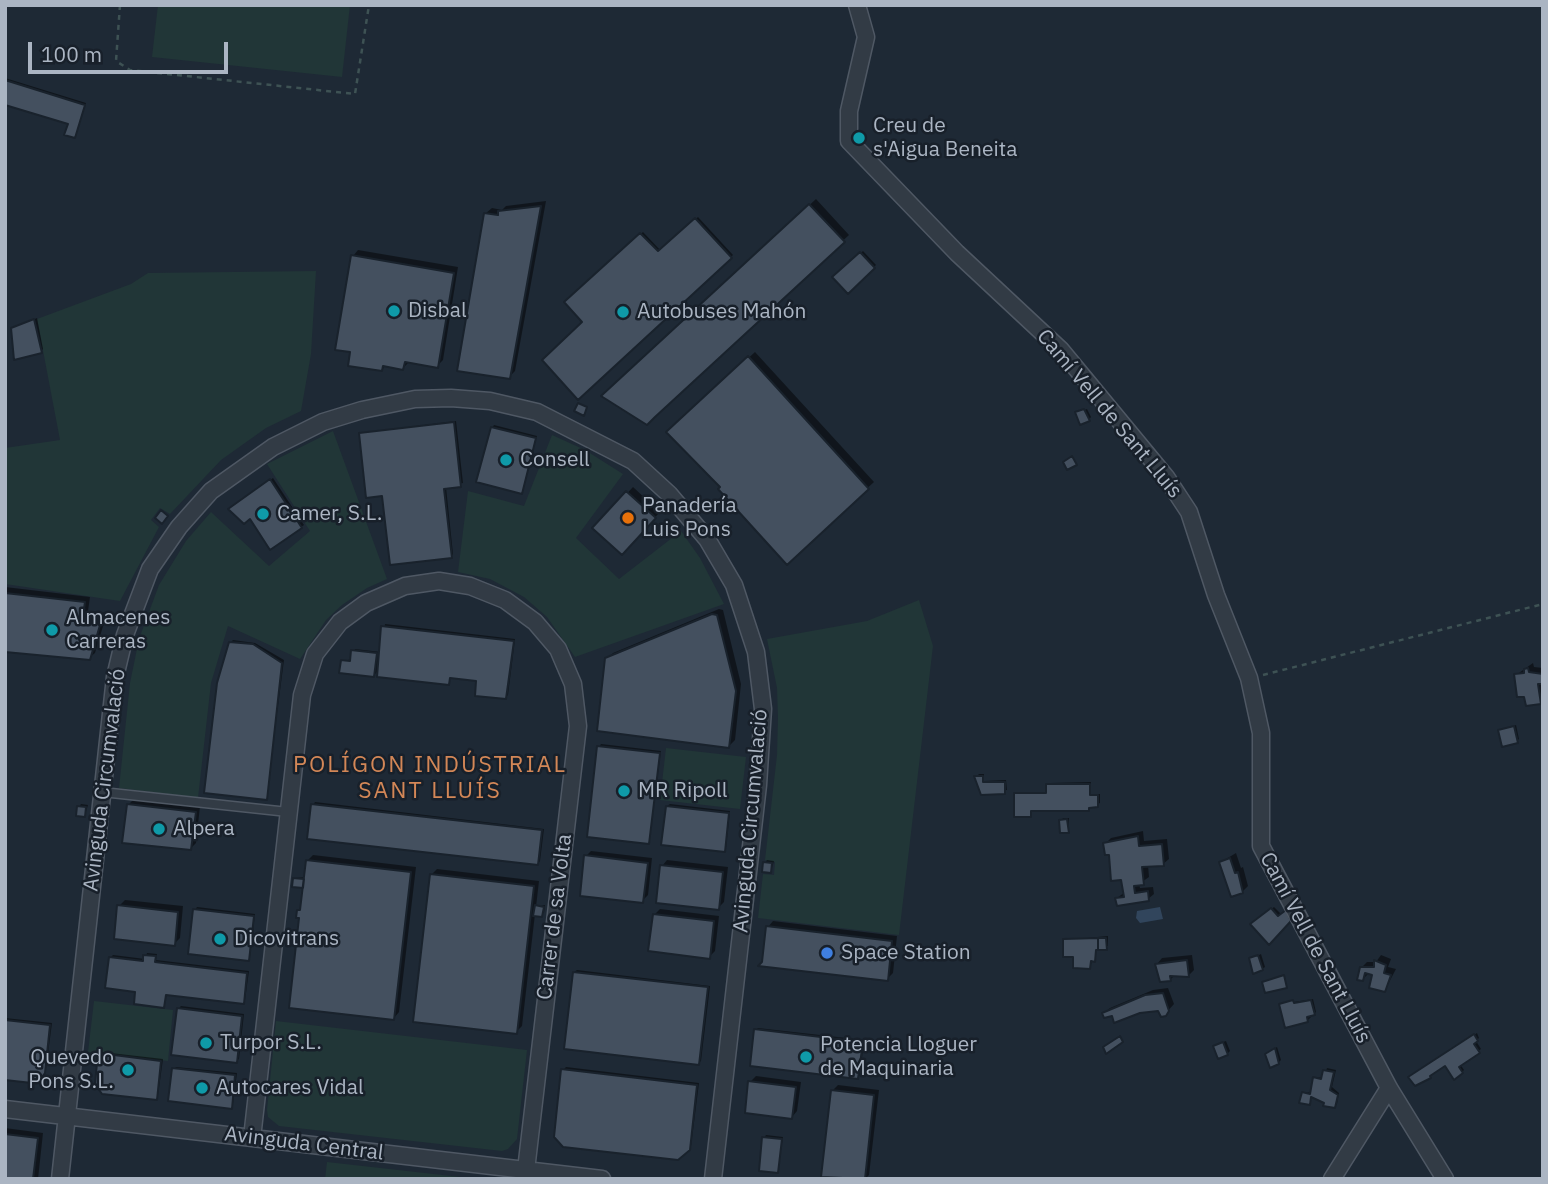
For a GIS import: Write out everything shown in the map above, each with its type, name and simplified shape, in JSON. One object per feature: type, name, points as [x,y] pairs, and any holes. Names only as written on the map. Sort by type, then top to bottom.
[{"type":"street","name":"Camí Vell de Sant Lluís","points":[[857,5],[866,37],[849,111],[849,141],[957,253],[1061,350],[1167,477],[1189,512],[1216,595],[1250,678],[1261,733],[1261,845],[1389,1088],[1445,1179]]},
{"type":"street","name":"Avinguda Circumvalació","points":[[60,1179],[115,677],[125,635],[150,569],[179,527],[211,491],[273,447],[323,422],[362,410],[415,399],[451,398],[490,401],[537,412],[633,461],[669,494],[706,539],[734,585],[756,652],[763,709],[758,785],[713,1179]]},
{"type":"street","name":"Carrer de sa Volta","points":[[251,1138],[302,695],[315,654],[340,622],[366,603],[405,586],[439,582],[470,586],[505,600],[536,622],[558,649],[573,684],[578,726],[526,1170]]},
{"type":"street","points":[[1332,1179],[1389,1088]]},
{"type":"street","name":"Avinguda Central","points":[[5,1108],[602,1179]]},
{"type":"lane","points":[[102,792],[288,812]]},
{"type":"path","points":[[120,5],[116,61],[130,70],[355,94],[369,5]]},
{"type":"path","points":[[1250,678],[1543,604]]},
{"type":"green space","points":[[158,5],[350,5],[342,77],[152,57]]},
{"type":"green space","points":[[316,271],[311,354],[301,411],[266,428],[221,460],[170,514],[160,508],[151,520],[159,527],[120,601],[5,584],[5,448],[60,440],[37,319],[131,284],[148,273]]},
{"type":"green space","points":[[333,431],[387,579],[367,588],[342,605],[326,620],[300,659],[228,626],[211,683],[198,798],[119,788],[130,683],[139,639],[159,585],[186,541],[211,512],[269,566],[310,531],[267,464]]},
{"type":"green space","points":[[552,435],[585,450],[623,474],[576,538],[619,579],[681,531],[700,558],[724,604],[575,657],[547,617],[524,597],[490,579],[458,572],[468,491],[524,506]]},
{"type":"green space","points":[[919,600],[933,646],[899,935],[758,918],[763,874],[774,875],[775,862],[765,860],[777,755],[778,718],[777,688],[767,639],[867,621]]},
{"type":"green space","points":[[666,748],[746,757],[740,809],[660,800]]},
{"type":"green space","points":[[94,1001],[173,1010],[168,1061],[88,1052]]},
{"type":"green space","points":[[276,1021],[527,1050],[517,1139],[508,1149],[502,1151],[279,1126],[268,1117],[267,1110]]},
{"type":"green space","points":[[327,1162],[478,1179],[325,1179]]},
{"type":"water","points":[[1160,907],[1163,919],[1140,923],[1136,918],[1137,911]]},
{"type":"building","points":[[5,80],[85,105],[75,138],[64,135],[68,124],[5,105]]},
{"type":"building","points":[[809,204],[845,242],[647,425],[601,396]]},
{"type":"building","points":[[541,206],[510,379],[457,371],[484,213],[498,215],[498,211]]},
{"type":"building","name":"Autobuses Mahón","points":[[695,218],[732,258],[578,400],[542,360],[582,322],[564,302],[640,233],[658,251]]},
{"type":"building","points":[[860,252],[875,268],[848,294],[832,277]]},
{"type":"building","name":"Disbal","points":[[351,255],[454,273],[438,368],[405,362],[403,370],[383,366],[382,371],[348,366],[350,352],[335,350]]},
{"type":"building","points":[[34,319],[42,353],[14,360],[11,328]]},
{"type":"building","points":[[748,356],[869,489],[787,565],[718,489],[720,487],[666,432]]},
{"type":"building","points":[[578,403],[587,407],[584,416],[574,411]]},
{"type":"building","points":[[1084,409],[1090,421],[1080,425],[1075,412]]},
{"type":"building","points":[[454,422],[461,487],[444,489],[452,558],[390,565],[382,496],[366,498],[359,433]]},
{"type":"building","name":"Consell","points":[[491,427],[536,438],[522,494],[476,482]]},
{"type":"building","points":[[1072,456],[1077,465],[1067,470],[1063,462]]},
{"type":"building","name":"Camer, S.L.","points":[[270,479],[302,528],[270,550],[250,519],[244,524],[228,509]]},
{"type":"building","points":[[626,491],[656,518],[622,555],[592,528]]},
{"type":"building","points":[[161,510],[168,516],[162,524],[155,518]]},
{"type":"building","name":"Almacenes Carreras","points":[[5,593],[85,602],[83,616],[102,618],[90,660],[5,652]]},
{"type":"building","points":[[712,614],[717,615],[736,691],[729,748],[597,731],[605,658]]},
{"type":"building","points":[[381,626],[514,641],[506,699],[475,696],[476,681],[450,678],[449,685],[377,677]]},
{"type":"building","points":[[229,642],[253,644],[282,663],[267,800],[204,793],[217,683]]},
{"type":"building","points":[[351,650],[377,653],[374,677],[339,673],[341,660],[350,661]]},
{"type":"building","points":[[1528,668],[1529,672],[1543,674],[1543,684],[1538,684],[1541,704],[1526,706],[1524,697],[1517,697],[1514,674],[1524,673],[1524,669]]},
{"type":"building","points":[[1514,726],[1518,743],[1502,747],[1498,730]]},
{"type":"building","name":"MR Ripoll","points":[[597,746],[660,753],[649,844],[587,837]]},
{"type":"building","points":[[974,776],[983,776],[983,782],[1005,782],[1005,794],[981,795]]},
{"type":"building","points":[[1046,784],[1090,784],[1090,795],[1098,795],[1098,807],[1089,808],[1089,811],[1031,811],[1031,817],[1014,817],[1014,793],[1046,793]]},
{"type":"building","name":"Alpera","points":[[127,804],[196,812],[191,850],[122,843]]},
{"type":"building","points":[[311,804],[542,830],[538,865],[307,839]]},
{"type":"building","points":[[77,806],[86,807],[85,817],[76,816]]},
{"type":"building","points":[[666,806],[729,813],[725,852],[661,845]]},
{"type":"building","points":[[1067,819],[1069,833],[1060,833],[1059,820]]},
{"type":"building","points":[[1138,836],[1139,846],[1162,844],[1164,866],[1142,867],[1144,885],[1134,886],[1135,893],[1148,891],[1149,901],[1117,906],[1115,898],[1124,897],[1121,880],[1111,881],[1109,855],[1105,855],[1103,843]]},
{"type":"building","points":[[584,855],[648,863],[643,903],[580,896]]},
{"type":"building","points":[[1230,858],[1235,873],[1238,872],[1243,893],[1231,897],[1219,862]]},
{"type":"building","points":[[306,860],[411,872],[394,1020],[289,1008],[299,918],[296,918],[297,910],[300,910]]},
{"type":"building","points":[[763,862],[772,863],[771,873],[762,872]]},
{"type":"building","points":[[660,865],[723,872],[719,910],[656,903]]},
{"type":"building","points":[[430,874],[534,886],[517,1034],[413,1022]]},
{"type":"building","points":[[293,878],[304,879],[303,888],[292,887]]},
{"type":"building","points":[[117,905],[178,912],[175,946],[114,939]]},
{"type":"building","points":[[535,905],[544,907],[542,917],[533,916]]},
{"type":"building","points":[[1271,908],[1278,916],[1286,910],[1291,921],[1269,945],[1250,924]]},
{"type":"building","name":"Dicovitrans","points":[[193,909],[254,916],[249,961],[188,954]]},
{"type":"building","points":[[653,914],[714,921],[710,959],[648,951]]},
{"type":"building","name":"Space Station","points":[[766,926],[892,941],[888,981],[758,966],[762,962]]},
{"type":"building","points":[[1098,938],[1095,962],[1091,961],[1090,969],[1073,968],[1073,957],[1063,957],[1063,939]]},
{"type":"building","points":[[1098,938],[1106,938],[1107,950],[1098,950]]},
{"type":"building","points":[[143,955],[156,956],[155,962],[247,973],[244,1004],[166,995],[164,1008],[134,1004],[135,992],[105,988],[109,957],[143,961]]},
{"type":"building","points":[[1258,955],[1263,970],[1253,974],[1249,958]]},
{"type":"building","points":[[1187,960],[1189,977],[1170,976],[1171,981],[1160,982],[1155,964]]},
{"type":"building","points":[[1374,960],[1386,965],[1384,973],[1391,975],[1385,992],[1369,988],[1372,975],[1365,973],[1363,981],[1357,980],[1360,967],[1374,967]]},
{"type":"building","points":[[573,972],[708,987],[699,1065],[564,1049]]},
{"type":"building","points":[[1284,975],[1287,988],[1265,993],[1262,982]]},
{"type":"building","points":[[1163,993],[1169,1011],[1166,1016],[1161,1017],[1158,1011],[1140,1013],[1114,1023],[1112,1016],[1104,1018],[1102,1013],[1145,995]]},
{"type":"building","points":[[1293,1000],[1294,1003],[1311,1000],[1315,1015],[1307,1017],[1308,1022],[1285,1028],[1279,1004]]},
{"type":"building","name":"Turpor S.L.","points":[[177,1008],[242,1016],[237,1063],[171,1055]]},
{"type":"building","points":[[5,1020],[50,1025],[45,1073],[40,1080],[32,1083],[5,1080]]},
{"type":"building","name":"Potencia Lloguer de Maquinaria","points":[[754,1029],[863,1042],[858,1079],[750,1066]]},
{"type":"building","points":[[1474,1034],[1478,1041],[1474,1044],[1480,1053],[1459,1067],[1463,1073],[1454,1080],[1445,1066],[1430,1076],[1431,1078],[1415,1086],[1408,1077]]},
{"type":"building","points":[[1120,1036],[1123,1042],[1106,1054],[1103,1047]]},
{"type":"building","points":[[1223,1042],[1228,1055],[1218,1059],[1213,1046]]},
{"type":"building","points":[[1275,1048],[1279,1064],[1270,1068],[1265,1054]]},
{"type":"building","name":"Quevedo Pons S.L.","points":[[98,1053],[161,1061],[157,1100],[102,1094],[95,1084]]},
{"type":"building","name":"Autocares Vidal","points":[[172,1068],[235,1075],[232,1109],[168,1101]]},
{"type":"building","points":[[561,1069],[697,1085],[690,1150],[678,1160],[563,1147],[554,1137]]},
{"type":"building","points":[[1323,1070],[1334,1072],[1330,1090],[1338,1095],[1335,1108],[1323,1106],[1324,1103],[1311,1097],[1310,1105],[1299,1103],[1302,1092],[1310,1094],[1313,1077],[1321,1079]]},
{"type":"building","points":[[748,1081],[796,1087],[792,1119],[745,1113]]},
{"type":"building","points":[[831,1090],[874,1095],[865,1179],[821,1177]]},
{"type":"building","points":[[5,1134],[38,1138],[33,1179],[5,1179]]},
{"type":"building","points":[[762,1137],[782,1139],[778,1173],[759,1171]]},
{"type":"place","name":"Creu de s'Aigua Beneita","points":[[859,138]]},
{"type":"place","name":"Disbal","points":[[394,311]]},
{"type":"place","name":"Autobuses Mahón","points":[[623,312]]},
{"type":"place","name":"Consell","points":[[506,460]]},
{"type":"place","name":"Camer, S.L.","points":[[263,514]]},
{"type":"place","name":"Panadería Luis Pons","points":[[628,518]]},
{"type":"place","name":"Almacenes Carreras","points":[[52,630]]},
{"type":"place","name":"MR Ripoll","points":[[624,791]]},
{"type":"place","name":"Alpera","points":[[159,829]]},
{"type":"place","name":"Dicovitrans","points":[[220,939]]},
{"type":"place","name":"Space Station","points":[[827,953]]},
{"type":"place","name":"Turpor S.L.","points":[[206,1043]]},
{"type":"place","name":"Potencia Lloguer de Maquinaria","points":[[806,1057]]},
{"type":"place","name":"Quevedo Pons S.L.","points":[[128,1070]]},
{"type":"place","name":"Autocares Vidal","points":[[202,1088]]},
{"type":"district","name":"POLÍGON INDÚSTRIAL SANT LLUÍS","points":[[430,778]]}]
